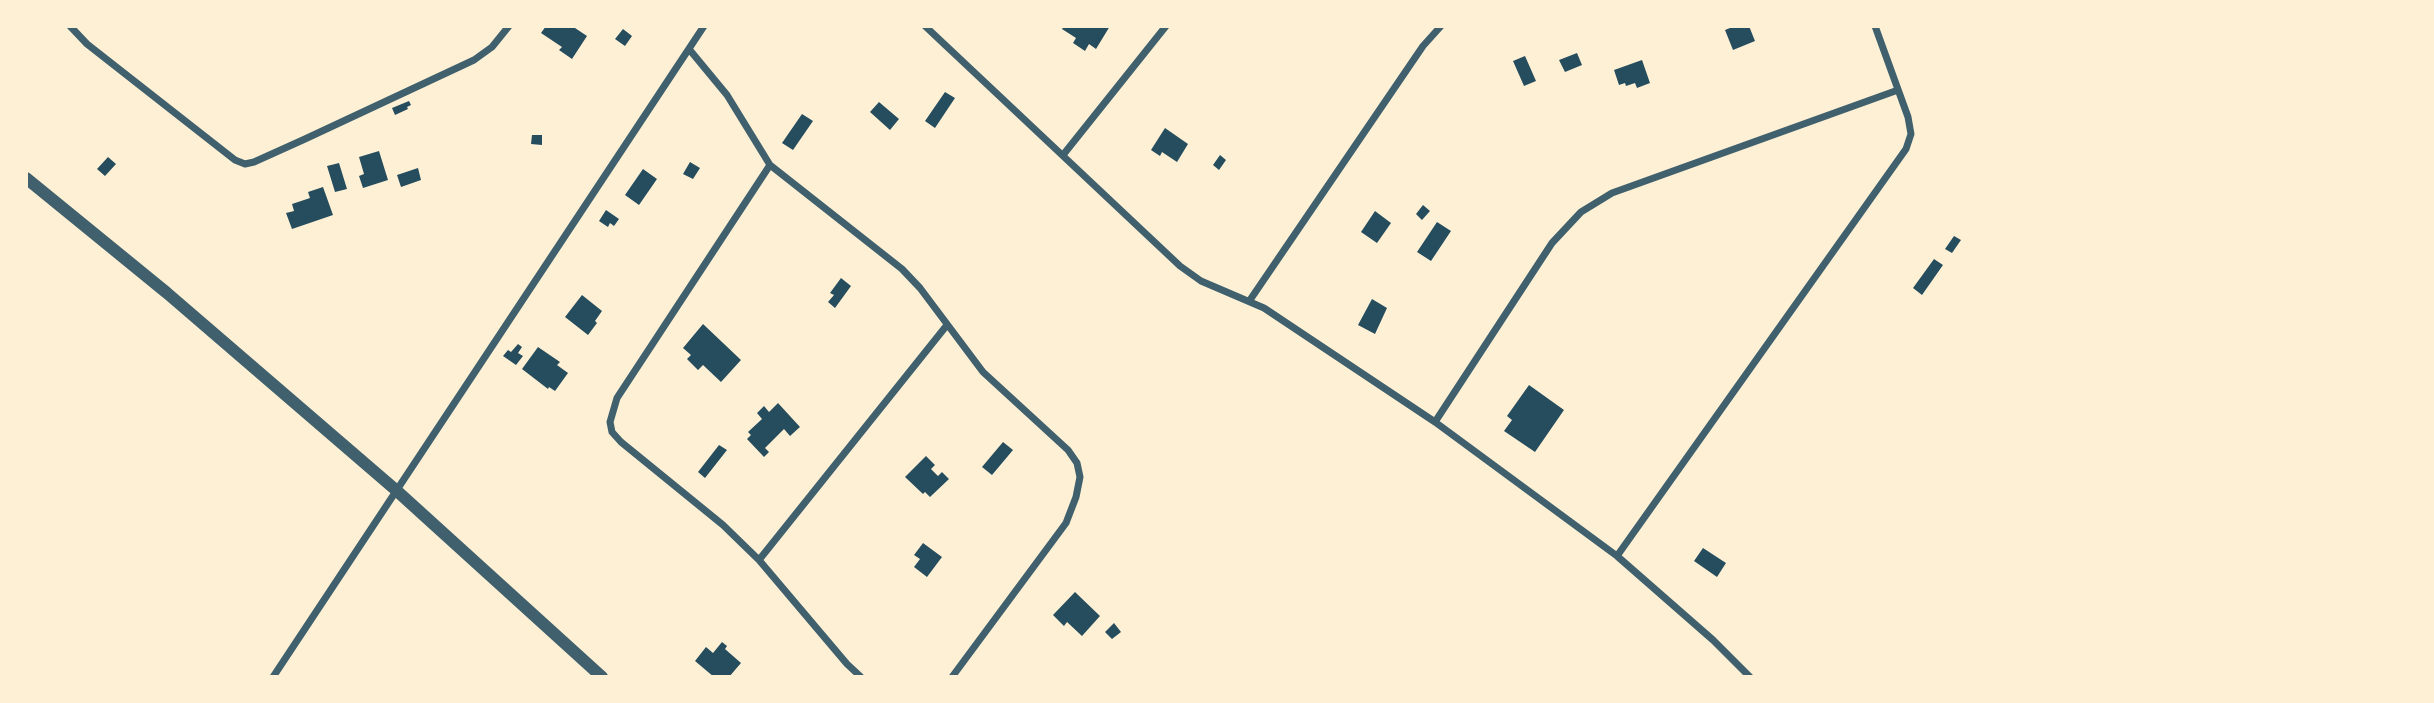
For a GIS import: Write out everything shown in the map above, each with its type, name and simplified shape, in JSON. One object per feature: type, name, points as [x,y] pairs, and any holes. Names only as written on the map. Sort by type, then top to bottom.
[{"type":"street","points":[[70,26],[87,44],[235,160],[245,164],[474,60],[492,47],[509,26]]},
{"type":"street","points":[[273,677],[704,26]]},
{"type":"street","points":[[925,26],[1180,266],[1200,281],[1251,300],[1435,422],[1617,556],[1713,640],[1750,677]]},
{"type":"street","points":[[1063,155],[1166,26]]},
{"type":"street","points":[[1251,300],[1423,46],[1441,26]]},
{"type":"street","points":[[1617,556],[1906,149],[1911,134],[1908,117],[1875,26]]},
{"type":"street","points":[[690,49],[727,95],[770,165],[902,269],[920,288],[983,372],[1068,450],[1077,463],[1080,477],[1072,511],[1066,523],[952,677]]},
{"type":"street","points":[[1435,422],[1552,243],[1581,212],[1612,193],[1898,90]]},
{"type":"street","points":[[770,165],[617,398],[610,422],[612,432],[621,442],[723,525],[759,560],[846,664],[860,677]]},
{"type":"street","points":[[26,178],[157,285],[397,491],[602,677]]},
{"type":"street","points":[[759,560],[947,325]]},
{"type":"building","points":[[546,26],[576,26],[575,28],[587,36],[572,59],[559,50],[562,47],[541,33]]},
{"type":"building","points":[[1064,26],[1110,26],[1096,49],[1089,44],[1085,51],[1073,43],[1076,38],[1062,29]]},
{"type":"building","points":[[1735,26],[1749,26],[1755,41],[1733,50],[1725,30]]},
{"type":"building","points":[[623,29],[632,36],[625,46],[615,39]]},
{"type":"building","points":[[1577,53],[1582,65],[1565,72],[1559,60]]},
{"type":"building","points":[[1525,56],[1536,81],[1524,86],[1513,61]]},
{"type":"building","points":[[1642,60],[1650,83],[1637,88],[1635,83],[1619,85],[1614,70]]},
{"type":"building","points":[[945,92],[955,98],[935,128],[925,121]]},
{"type":"building","points":[[409,101],[411,105],[408,109],[395,115],[392,108]]},
{"type":"building","points":[[879,102],[899,119],[890,130],[870,112]]},
{"type":"building","points":[[802,114],[813,121],[793,150],[782,143]]},
{"type":"building","points":[[1165,128],[1188,144],[1177,162],[1162,152],[1160,156],[1151,150]]},
{"type":"building","points":[[532,135],[542,135],[542,145],[531,144]]},
{"type":"building","points":[[379,151],[388,180],[363,188],[359,176],[364,174],[359,157]]},
{"type":"building","points":[[1220,155],[1226,160],[1219,170],[1213,165]]},
{"type":"building","points":[[108,157],[116,164],[105,176],[97,169]]},
{"type":"building","points":[[690,162],[700,168],[693,179],[683,174]]},
{"type":"building","points":[[339,163],[347,189],[335,192],[327,166]]},
{"type":"building","points":[[418,168],[421,180],[401,187],[397,175]]},
{"type":"building","points":[[643,169],[657,179],[639,205],[625,195]]},
{"type":"building","points":[[323,187],[333,215],[292,229],[286,213],[294,211],[292,204],[310,198],[308,192]]},
{"type":"building","points":[[1423,205],[1430,211],[1422,220],[1416,214]]},
{"type":"building","points":[[606,210],[619,219],[614,226],[610,223],[608,227],[599,221]]},
{"type":"building","points":[[1375,211],[1391,223],[1377,243],[1361,232]]},
{"type":"building","points":[[1437,222],[1451,231],[1431,261],[1417,252]]},
{"type":"building","points":[[1954,236],[1961,240],[1952,253],[1945,249]]},
{"type":"building","points":[[1934,259],[1943,265],[1922,295],[1913,288]]},
{"type":"building","points":[[841,278],[851,286],[835,308],[828,302],[834,295],[830,293]]},
{"type":"building","points":[[582,295],[602,311],[588,335],[565,317]]},
{"type":"building","points":[[1372,299],[1387,308],[1375,334],[1358,325]]},
{"type":"building","points":[[703,324],[741,360],[721,382],[703,365],[698,370],[687,359],[691,355],[683,348]]},
{"type":"building","points":[[518,344],[522,347],[518,353],[523,356],[516,365],[503,356]]},
{"type":"building","points":[[538,347],[560,362],[557,365],[568,373],[555,391],[549,387],[548,389],[522,369]]},
{"type":"building","points":[[1529,385],[1564,410],[1535,452],[1504,431],[1512,420],[1507,416]]},
{"type":"building","points":[[778,403],[800,427],[790,436],[784,429],[765,448],[769,452],[764,457],[747,439],[751,435],[748,432],[762,419],[757,413],[764,406],[769,412]]},
{"type":"building","points":[[1003,442],[1013,450],[992,475],[982,467]]},
{"type":"building","points":[[719,445],[727,450],[705,478],[698,472]]},
{"type":"building","points":[[926,456],[935,465],[931,469],[938,476],[942,472],[949,479],[930,497],[905,477]]},
{"type":"building","points":[[923,543],[942,557],[927,577],[914,567],[920,559],[914,555]]},
{"type":"building","points":[[1703,548],[1726,563],[1717,577],[1694,561]]},
{"type":"building","points":[[1075,592],[1100,616],[1082,636],[1067,622],[1064,626],[1053,615]]},
{"type":"building","points":[[1114,623],[1121,632],[1112,639],[1105,632]]},
{"type":"building","points":[[722,642],[727,646],[725,649],[741,663],[729,677],[714,677],[695,661],[706,647],[713,653]]}]
